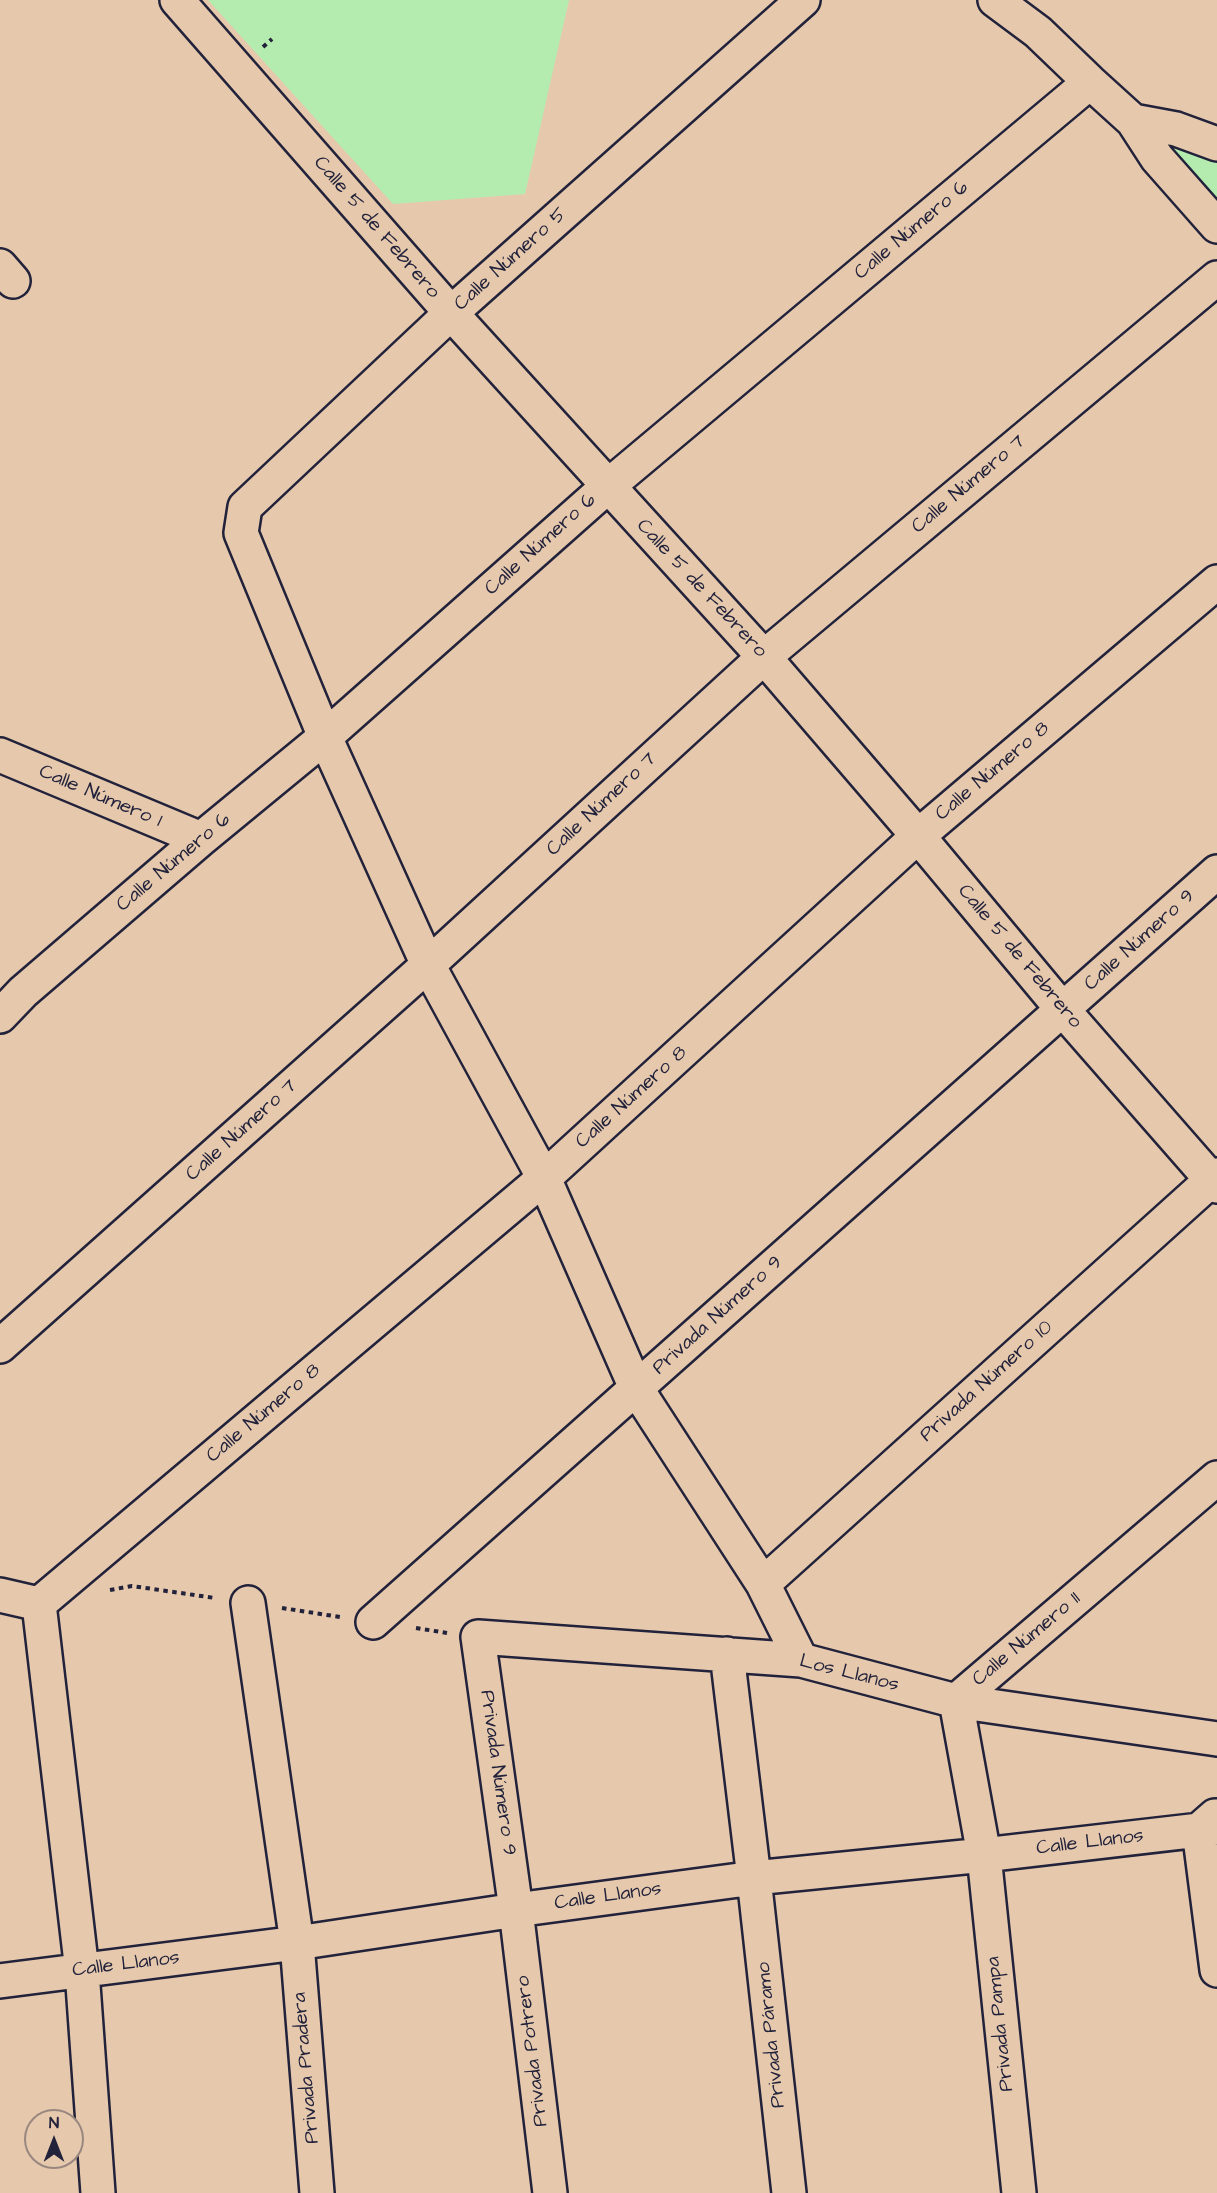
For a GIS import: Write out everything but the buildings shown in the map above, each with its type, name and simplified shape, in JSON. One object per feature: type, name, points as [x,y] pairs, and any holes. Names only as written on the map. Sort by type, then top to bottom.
[{"type":"street","name":"Calle 5 de Febrero","points":[[177,0],[451,314],[764,657],[918,836],[1063,1010],[1215,1180]]},
{"type":"street","name":"Calle Número 5","points":[[325,737],[241,533],[245,507],[451,314],[803,0]]},
{"type":"street","points":[[995,0],[1040,16],[1090,82],[1133,121],[1158,158],[1217,226]]},
{"type":"street","name":"Calle Número 6","points":[[0,1016],[11,988],[201,839],[325,737],[607,487],[1090,82]]},
{"type":"street","points":[[1133,121],[1176,129],[1217,144]]},
{"type":"street","name":"Calle Número 7","points":[[0,1346],[428,965],[764,657],[1217,278]]},
{"type":"street","name":"Calle Número 8","points":[[39,1604],[544,1178],[918,836],[1217,582]]},
{"type":"street","points":[[325,737],[428,965],[544,1178],[636,1388],[763,1584],[801,1660]]},
{"type":"street","name":"Calle Número 1","points":[[0,755],[201,839]]},
{"type":"street","name":"Calle Número 9","points":[[1063,1010],[1217,872]]},
{"type":"street","name":"Privada Número 9","points":[[373,1622],[1063,1010]]},
{"type":"street","name":"Privada Número 10","points":[[763,1584],[1215,1180]]},
{"type":"street","name":"Calle Número 11","points":[[984,1855],[956,1701],[1217,1478]]},
{"type":"street","points":[[0,1596],[39,1604],[81,1971],[98,2193]]},
{"type":"street","name":"Privada Pradera","points":[[248,1603],[297,1943],[317,2193]]},
{"type":"street","name":"Privada Número 9","points":[[478,1637],[516,1910]]},
{"type":"street","name":"Los Llanos","points":[[478,1637],[801,1660],[956,1701],[1217,1739]]},
{"type":"street","points":[[727,1654],[754,1878]]},
{"type":"street","points":[[1211,1824],[1217,1971]]},
{"type":"street","name":"Calle Llanos","points":[[0,1981],[297,1943],[516,1910],[754,1878],[984,1855],[1211,1824]]},
{"type":"street","name":"Privada Pampa","points":[[984,1855],[1019,2193]]},
{"type":"street","name":"Privada Páramo","points":[[754,1878],[789,2193]]},
{"type":"street","name":"Privada Potrero","points":[[516,1910],[550,2193]]},
{"type":"green space","points":[[208,0],[569,0],[525,194],[393,204]]},
{"type":"green space","points":[[1175,145],[1217,160],[1217,206],[1170,150]]}]
